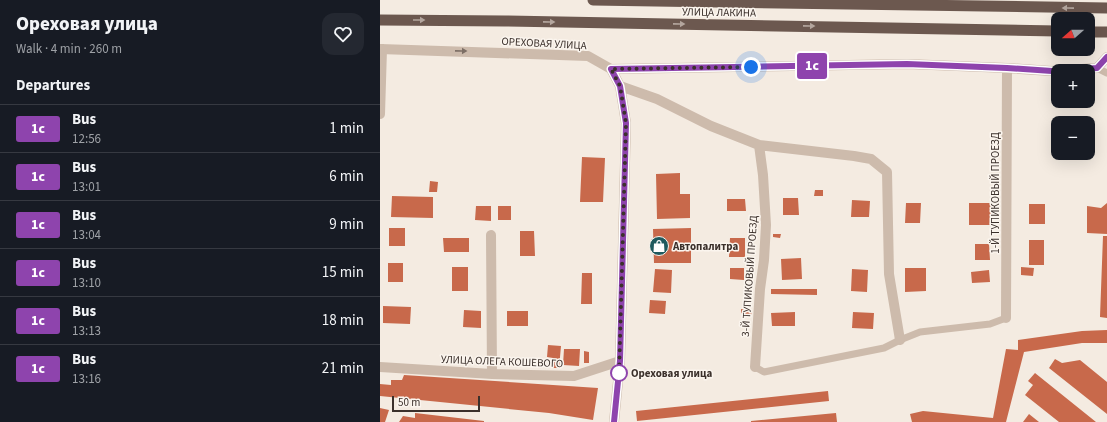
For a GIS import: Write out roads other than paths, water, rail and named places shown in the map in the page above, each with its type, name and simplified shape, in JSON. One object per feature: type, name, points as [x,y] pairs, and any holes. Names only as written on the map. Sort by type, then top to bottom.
[{"type":"highway","name":"УЛИЦА ЛАКИНА","points":[[593,0],[1107,8]]},
{"type":"highway","name":"УЛИЦА ЛАКИНА","points":[[380,20],[1051,31]]},
{"type":"highway","points":[[1095,32],[1107,32]]},
{"type":"street","name":"ОРЕХОВАЯ УЛИЦА","points":[[381,49],[588,56],[611,69]]},
{"type":"street","points":[[380,114],[381,49]]},
{"type":"street","points":[[614,422],[620,361],[626,123],[620,86],[611,69],[907,64],[1052,71],[1097,68],[1107,57]]},
{"type":"street","name":"1-Й ТУПИКОВЫЙ ПРОЕЗД","points":[[1006,318],[1007,68]]},
{"type":"street","points":[[620,86],[657,99],[711,126],[759,145],[871,159],[887,172],[889,274],[900,340]]},
{"type":"street","name":"3-Й ТУПИКОВЫЙ ПРОЕЗД","points":[[755,367],[766,225],[763,175],[759,145]]},
{"type":"street","points":[[491,235],[492,374]]},
{"type":"street","name":"УЛИЦА ОЛЕГА КОШЕВОГО","points":[[380,367],[492,374],[574,376],[620,361]]},
{"type":"lane","points":[[1097,68],[1107,72]]},
{"type":"lane","points":[[755,367],[764,372],[884,348],[920,332],[990,324],[1006,318]]},
{"type":"place","name":"Автопалитра","points":[[659,246]]},
{"type":"place","name":"Ореховая улица","points":[[619,373]]}]
